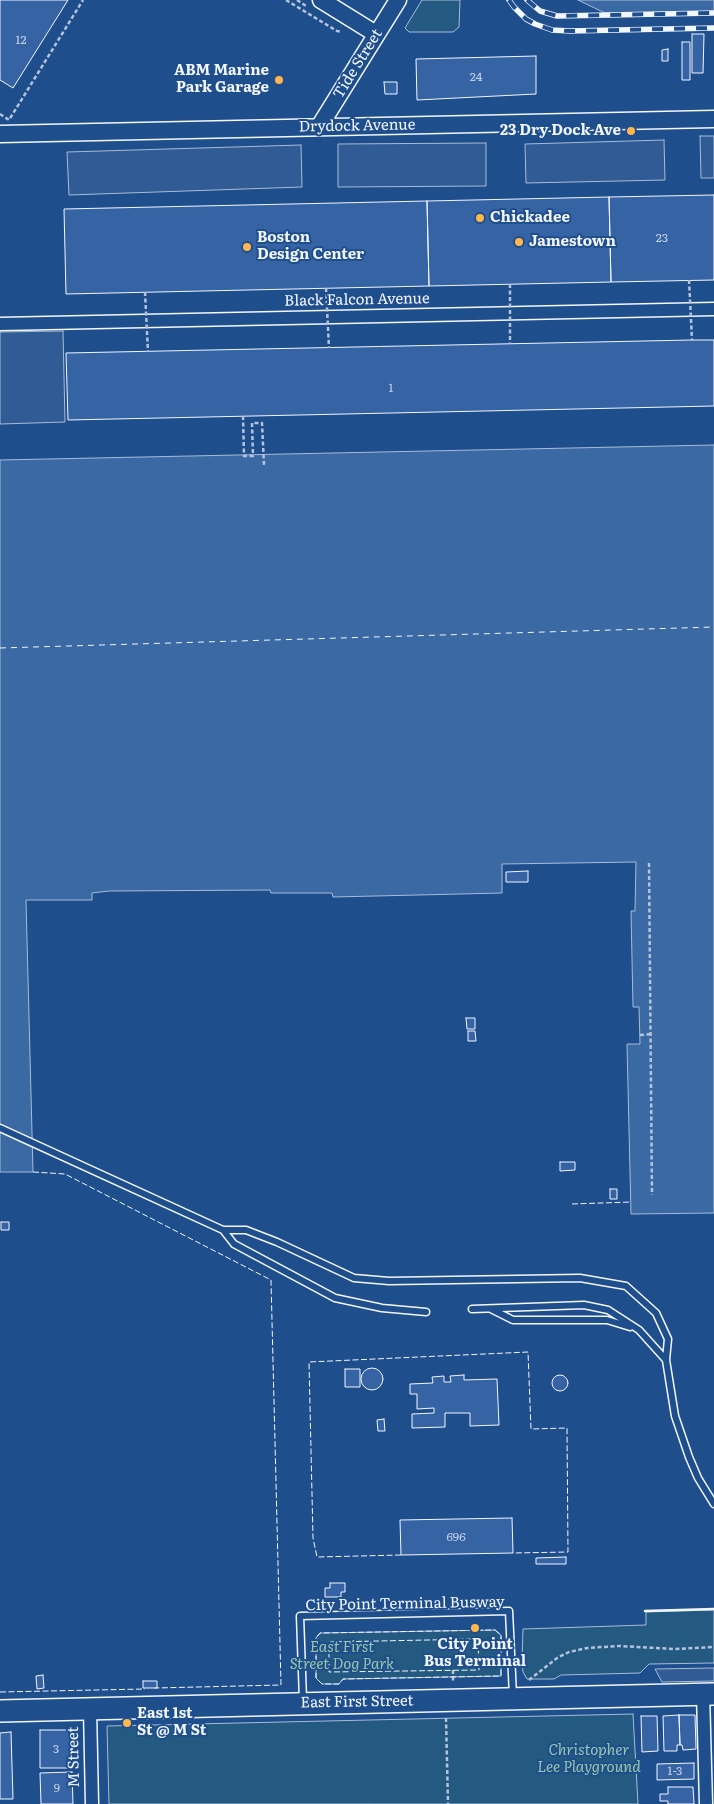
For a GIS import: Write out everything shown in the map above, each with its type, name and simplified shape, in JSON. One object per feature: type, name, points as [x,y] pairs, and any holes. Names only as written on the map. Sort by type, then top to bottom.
[{"type":"main road","name":"East First Street","points":[[0,1711],[709,1694]]},
{"type":"street","points":[[321,0],[376,34]]},
{"type":"street","name":"Tide Street","points":[[319,127],[398,0]]},
{"type":"street","name":"Drydock Avenue","points":[[0,134],[714,119]]},
{"type":"street","name":"Black Falcon Avenue","points":[[0,324],[714,309]]},
{"type":"street","points":[[706,1804],[709,1694]]},
{"type":"street","name":"M Street","points":[[90,1709],[92,1804]]},
{"type":"lane","points":[[0,1128],[223,1230],[246,1230],[277,1242],[354,1278],[389,1281],[580,1278],[626,1286],[656,1313],[668,1339],[666,1360],[675,1416],[682,1440],[698,1478],[714,1504]]},
{"type":"lane","points":[[223,1230],[234,1244],[335,1298],[382,1308],[426,1312]]},
{"type":"lane","points":[[472,1309],[584,1305],[608,1310],[639,1330],[666,1360]]},
{"type":"lane","points":[[490,1308],[514,1320],[607,1320],[639,1330]]},
{"type":"lane","name":"City Point Terminal Busway","points":[[303,1704],[300,1616],[509,1611],[514,1698]]},
{"type":"path","points":[[0,114],[9,120],[83,0]]},
{"type":"path","points":[[286,0],[337,31]]},
{"type":"path","points":[[689,280],[692,340]]},
{"type":"path","points":[[510,284],[510,344]]},
{"type":"path","points":[[326,288],[328,348]]},
{"type":"path","points":[[145,292],[148,352]]},
{"type":"path","points":[[243,416],[244,456],[253,456],[252,423],[262,423],[264,465]]},
{"type":"path","points":[[649,863],[652,1195]]},
{"type":"path","points":[[640,1035],[652,1034]]},
{"type":"path","points":[[528,1680],[557,1658],[569,1652],[587,1648],[619,1646],[675,1650],[714,1647]]},
{"type":"path","points":[[452,1670],[453,1681]]},
{"type":"path","points":[[446,1714],[448,1804]]},
{"type":"green space","points":[[422,0],[460,0],[459,27],[453,32],[409,32],[405,28]]},
{"type":"green space","points":[[714,1610],[714,1663],[649,1664],[640,1673],[561,1675],[554,1679],[527,1679],[523,1672],[523,1629],[646,1625],[646,1612]]},
{"type":"green space","name":"East First Street Dog Park","points":[[495,1630],[501,1635],[501,1676],[343,1679],[339,1684],[322,1684],[316,1678],[316,1638],[320,1633]]},
{"type":"green space","name":"Christopher Lee Playground","points":[[633,1714],[638,1804],[109,1804],[107,1726]]},
{"type":"shaded area","points":[[578,0],[714,0],[714,12],[605,13]]},
{"type":"shaded area","points":[[700,136],[714,136],[714,178],[701,178]]},
{"type":"shaded area","points":[[664,140],[665,180],[526,183],[525,144]]},
{"type":"shaded area","points":[[486,143],[486,186],[338,187],[338,144]]},
{"type":"shaded area","points":[[301,145],[302,187],[69,195],[67,152]]},
{"type":"shaded area","points":[[63,331],[65,422],[0,424],[0,332]]},
{"type":"shaded area","points":[[714,445],[714,1213],[631,1214],[627,1044],[640,1044],[639,1007],[633,1007],[631,911],[635,911],[636,862],[502,864],[502,893],[333,897],[332,893],[271,893],[270,890],[109,891],[92,893],[92,900],[26,900],[33,1172],[0,1172],[0,460]]},
{"type":"shaded area","points":[[714,1668],[714,1681],[662,1682],[655,1669]]},
{"type":"building","points":[[0,0],[68,0],[13,88],[0,80]]},
{"type":"building","points":[[692,34],[704,34],[703,73],[692,73]]},
{"type":"building","points":[[682,42],[690,42],[690,80],[682,80]]},
{"type":"building","points":[[668,49],[668,61],[662,61],[662,50]]},
{"type":"building","points":[[536,56],[536,94],[417,100],[416,59]]},
{"type":"building","points":[[384,82],[397,82],[397,94],[385,94]]},
{"type":"building","points":[[714,195],[714,280],[611,282],[609,197]]},
{"type":"building","name":"Jamestown","points":[[609,197],[611,282],[429,286],[427,201]]},
{"type":"building","name":"Boston Design Center","points":[[427,201],[429,286],[66,294],[64,209]]},
{"type":"building","points":[[714,340],[714,406],[68,420],[66,353]]},
{"type":"building","points":[[528,871],[528,882],[506,882],[506,872]]},
{"type":"building","points":[[466,1018],[475,1018],[475,1029],[467,1029]]},
{"type":"building","points":[[468,1031],[475,1031],[476,1041],[468,1041]]},
{"type":"building","points":[[560,1162],[575,1162],[575,1170],[560,1171]]},
{"type":"building","points":[[610,1189],[617,1189],[617,1199],[610,1199]]},
{"type":"building","points":[[1,1222],[9,1222],[9,1230],[1,1230]]},
{"type":"building","points":[[372,1368],[380,1371],[383,1379],[380,1387],[372,1390],[364,1387],[361,1379],[364,1371]]},
{"type":"building","points":[[345,1369],[360,1369],[360,1387],[345,1387]]},
{"type":"building","points":[[464,1375],[464,1380],[497,1379],[499,1425],[470,1426],[470,1413],[445,1413],[445,1427],[412,1428],[412,1414],[434,1413],[434,1408],[417,1409],[417,1394],[410,1394],[410,1384],[433,1383],[432,1377],[444,1376],[444,1382],[451,1382],[450,1376]]},
{"type":"building","points":[[557,1375],[563,1375],[568,1380],[566,1389],[557,1391],[552,1386],[552,1380]]},
{"type":"building","points":[[384,1419],[385,1431],[378,1431],[377,1420]]},
{"type":"building","points":[[512,1518],[513,1553],[401,1555],[400,1520]]},
{"type":"building","points":[[566,1557],[566,1564],[536,1564],[536,1558]]},
{"type":"building","points":[[330,1583],[345,1583],[345,1592],[341,1592],[341,1597],[325,1597],[325,1588],[330,1588]]},
{"type":"building","points":[[43,1675],[44,1688],[37,1689],[36,1676]]},
{"type":"building","points":[[143,1681],[157,1681],[157,1688],[143,1688]]},
{"type":"building","points":[[679,1715],[680,1745],[677,1745],[677,1751],[664,1751],[663,1716]]},
{"type":"building","points":[[679,1715],[695,1715],[696,1749],[683,1750],[682,1745],[680,1745]]},
{"type":"building","points":[[641,1716],[657,1716],[658,1751],[642,1752]]},
{"type":"building","points":[[40,1730],[72,1730],[72,1768],[40,1768]]},
{"type":"building","points":[[11,1732],[13,1799],[0,1799],[0,1733]]},
{"type":"building","points":[[694,1763],[694,1779],[657,1780],[657,1764]]},
{"type":"building","points":[[72,1772],[73,1804],[41,1804],[40,1773]]},
{"type":"building","points":[[668,1787],[693,1787],[694,1804],[668,1804],[668,1801],[660,1801],[660,1794],[668,1794]]},
{"type":"ferry route","points":[[0,648],[714,627]]},
{"type":"railway","points":[[509,0],[526,19],[552,30],[714,28]]},
{"type":"railway","points":[[527,0],[540,11],[557,16],[714,13]]},
{"type":"fence","points":[[33,1172],[65,1174],[271,1280],[281,1685],[155,1688]]},
{"type":"fence","points":[[572,1204],[631,1202]]},
{"type":"fence","points":[[401,1555],[317,1557],[313,1538],[309,1362],[528,1352],[531,1429],[567,1428],[568,1552],[513,1553]]},
{"type":"fence","points":[[495,1630],[501,1635],[501,1676],[343,1679],[339,1684],[322,1684],[316,1678],[316,1638],[320,1633],[495,1630]]},
{"type":"fence","points":[[478,1639],[479,1670],[329,1672],[329,1642],[478,1639]]},
{"type":"fence","points":[[0,1692],[145,1689]]},
{"type":"wall","points":[[645,1611],[714,1609]]},
{"type":"place","name":"ABM Marine Park Garage","points":[[279,80]]},
{"type":"place","name":"23 Dry Dock Ave","points":[[631,131]]},
{"type":"place","name":"Chickadee","points":[[480,218]]},
{"type":"place","name":"Jamestown","points":[[519,242]]},
{"type":"place","name":"Boston Design Center","points":[[247,247]]},
{"type":"place","name":"City Point Bus Terminal","points":[[475,1628]]},
{"type":"place","name":"East 1st St @ M St","points":[[127,1723]]}]
